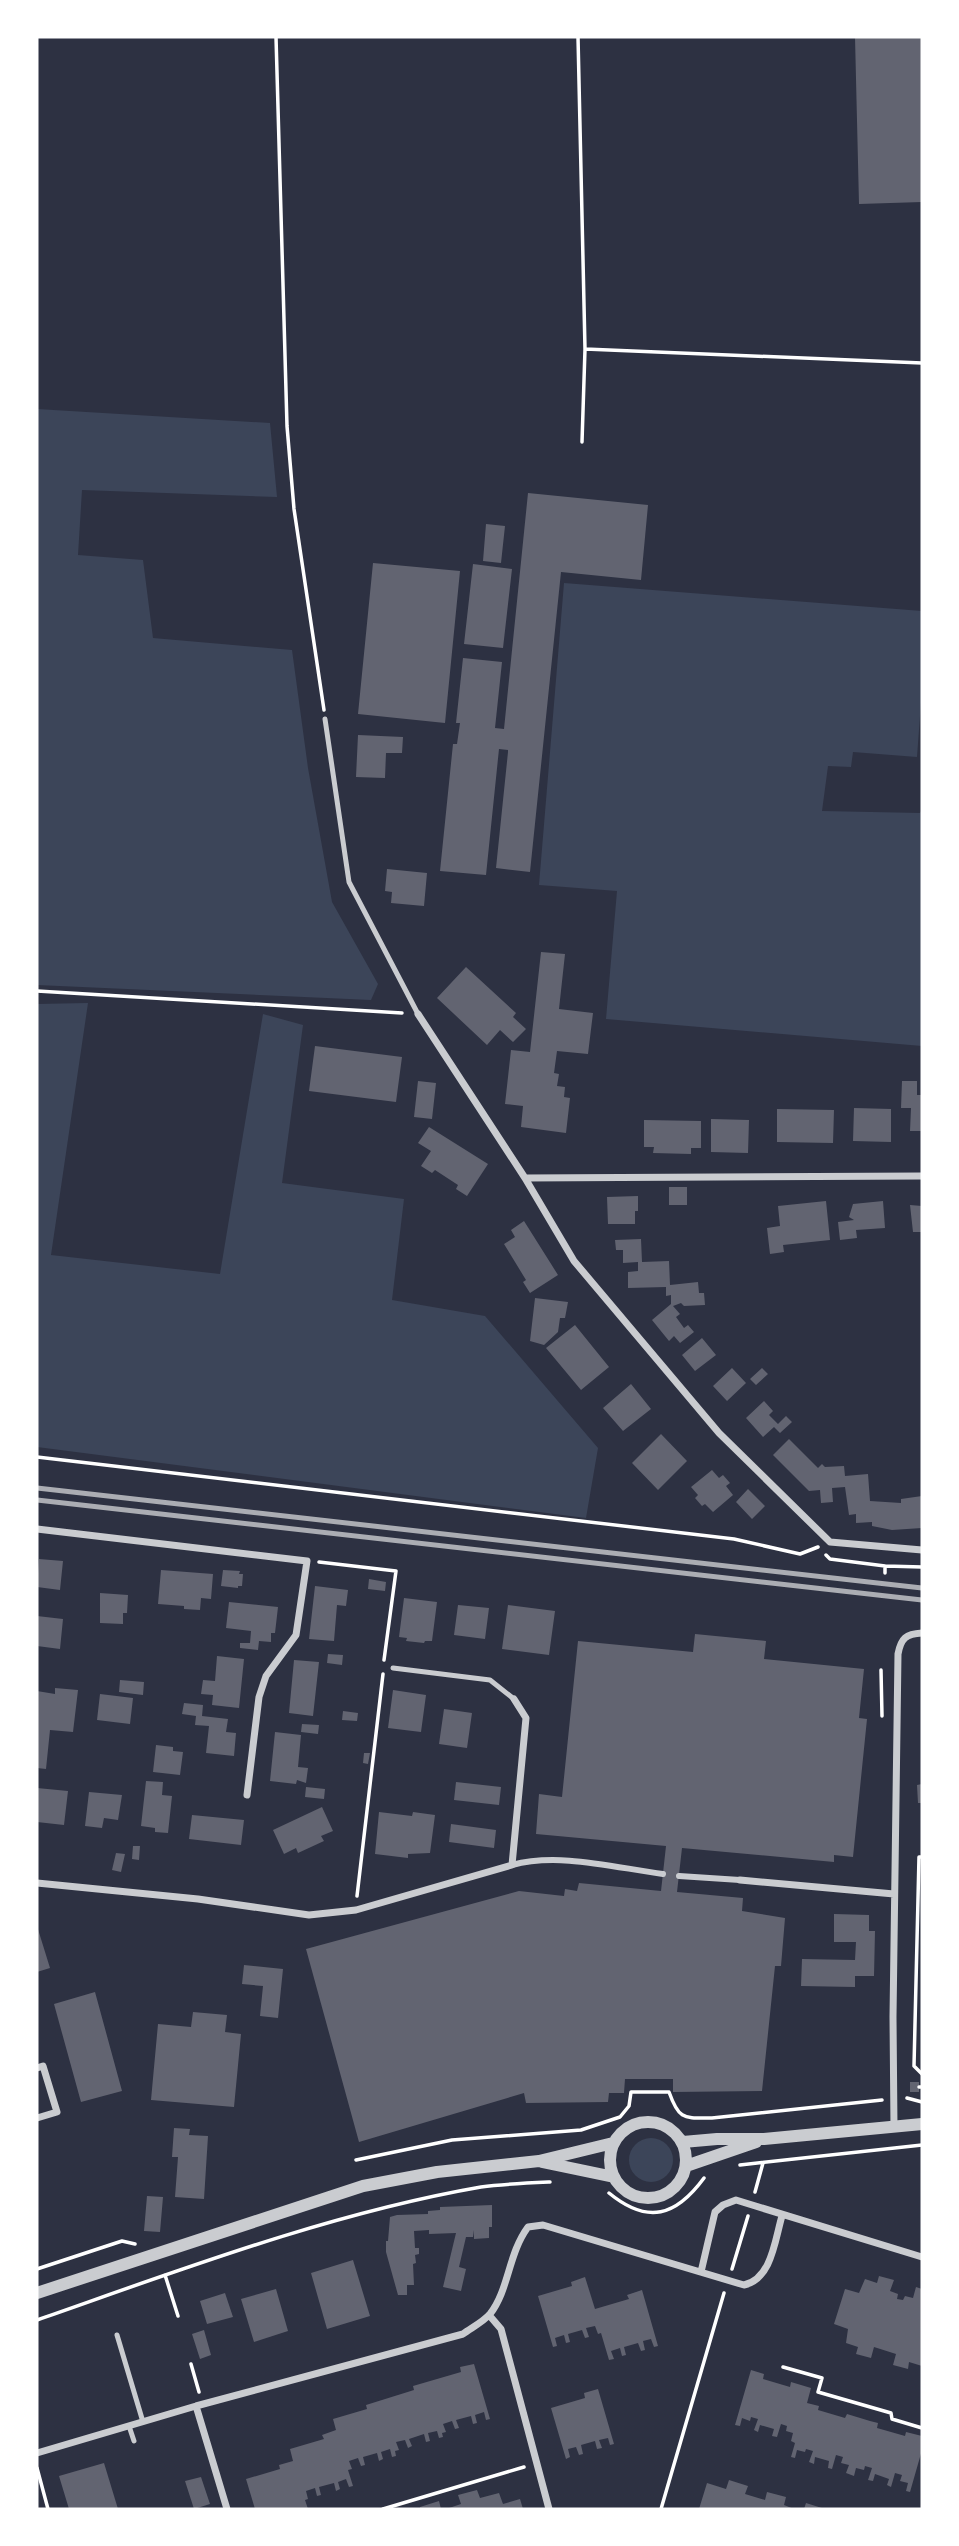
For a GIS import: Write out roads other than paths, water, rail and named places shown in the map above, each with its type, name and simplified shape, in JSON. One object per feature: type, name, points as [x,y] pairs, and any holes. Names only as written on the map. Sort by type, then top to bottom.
[{"type":"street","points":[[418,1014],[525,1178],[574,1261],[719,1433],[830,1542],[922,1550]]},
{"type":"street","points":[[525,1178],[922,1176]]},
{"type":"street","points":[[37,1529],[306,1561],[296,1635],[266,1676],[259,1697],[247,1795]]},
{"type":"street","points":[[894,2127],[892,2099],[898,1654],[901,1640],[909,1634],[922,1633]]},
{"type":"street","points":[[512,1865],[526,1718],[514,1699]]},
{"type":"street","points":[[37,1883],[198,1899],[309,1915],[356,1910],[527,1861],[567,1861],[663,1874]]},
{"type":"street","points":[[679,1876],[894,1894]]},
{"type":"street","points":[[37,2068],[43,2066],[57,2112],[37,2118]]},
{"type":"street","points":[[648,2121],[662,2124],[671,2128],[683,2142],[687,2166],[681,2181],[669,2192],[654,2198],[638,2197],[624,2190],[614,2177],[610,2166],[613,2143],[621,2132],[633,2124],[648,2121]]},
{"type":"street","points":[[683,2142],[764,2139],[922,2124]]},
{"type":"street","points":[[687,2166],[764,2139]]},
{"type":"street","points":[[37,2293],[161,2250],[363,2186],[437,2172],[539,2161],[613,2143]]},
{"type":"street","points":[[539,2161],[614,2177]]},
{"type":"street","points":[[701,2272],[715,2212],[723,2205],[736,2200],[922,2256]]},
{"type":"street","points":[[37,2453],[463,2334],[489,2315],[502,2291],[517,2241],[528,2227],[543,2225],[744,2285],[754,2283],[765,2272],[782,2216]]},
{"type":"street","points":[[489,2315],[501,2329],[549,2509]]},
{"type":"street","points":[[200,2406],[227,2509]]},
{"type":"lane","points":[[325,719],[349,882],[418,1014]]},
{"type":"lane","points":[[393,1668],[491,1680],[514,1699]]},
{"type":"lane","points":[[117,2335],[143,2422]]},
{"type":"lane","points":[[129,2426],[134,2441]]},
{"type":"railway","points":[[37,1488],[922,1588]]},
{"type":"railway","points":[[37,1500],[922,1600]]}]
